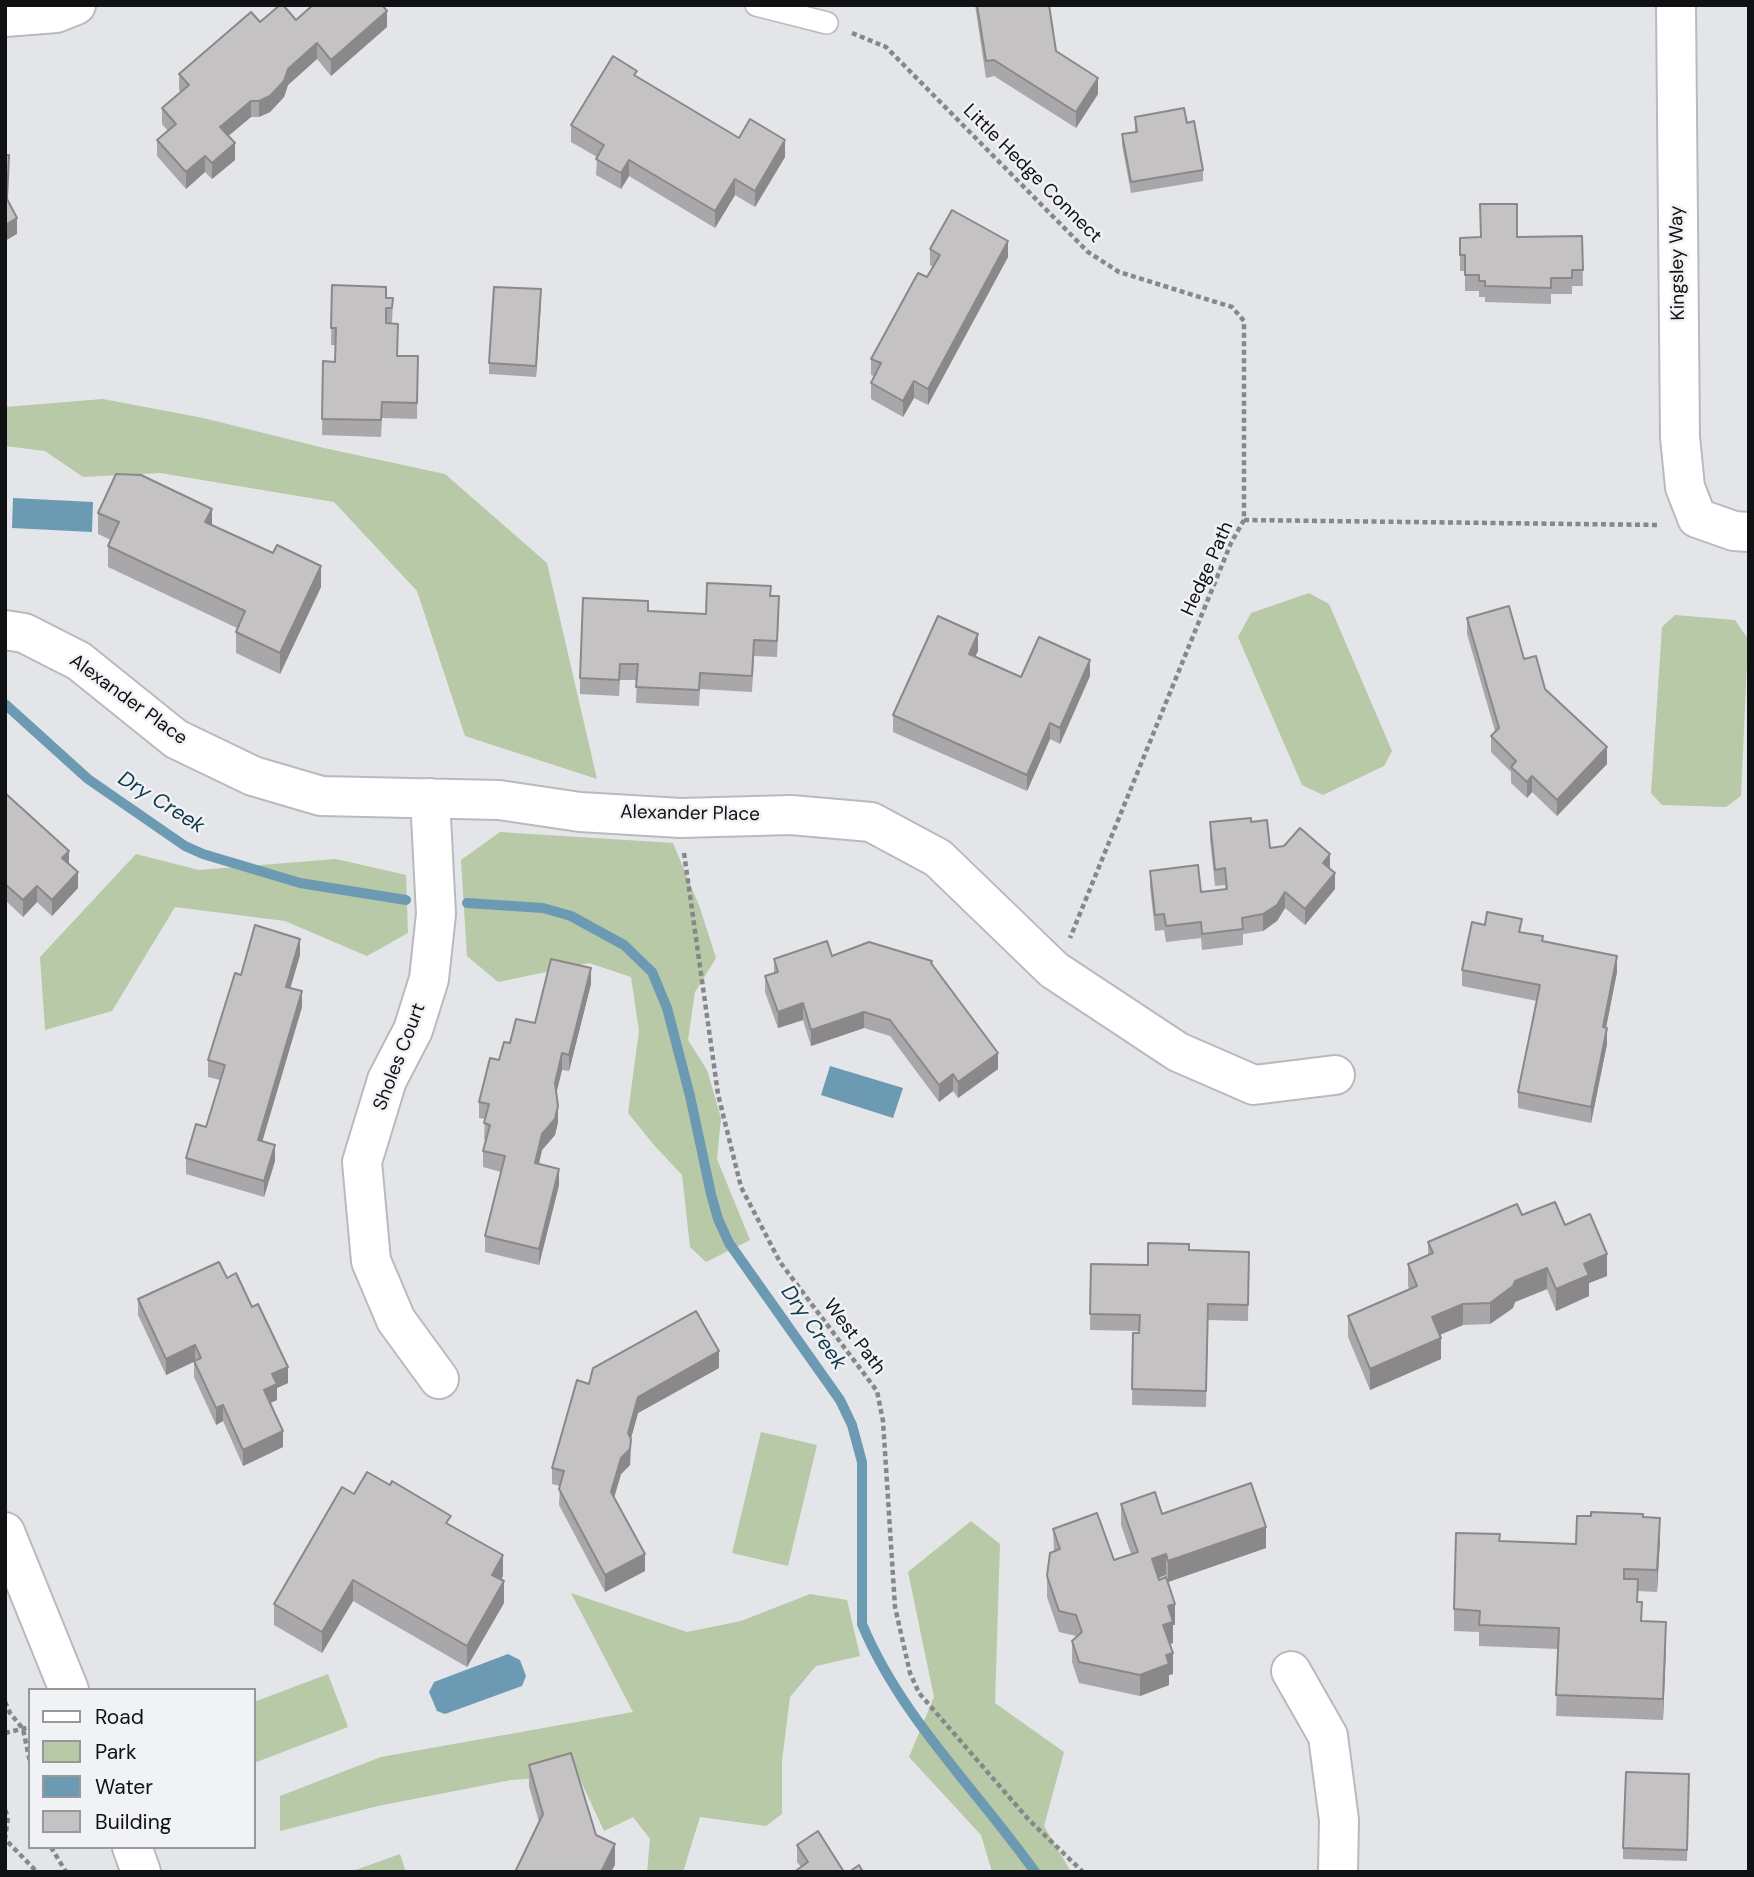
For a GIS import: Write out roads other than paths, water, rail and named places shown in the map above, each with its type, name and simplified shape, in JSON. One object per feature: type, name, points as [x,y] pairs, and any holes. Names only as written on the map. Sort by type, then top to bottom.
[{"type":"street","points":[[5,17],[57,13],[76,5]]},
{"type":"street","name":"Kingsley Way","points":[[1676,5],[1680,436],[1685,486],[1697,518],[1734,531],[1749,532]]},
{"type":"street","name":"Alexander Place","points":[[5,630],[24,633],[79,661],[176,739],[253,776],[321,796],[499,800],[580,812],[681,818],[790,815],[871,822],[938,858],[1054,970],[1178,1052],[1254,1085],[1335,1075]]},
{"type":"street","name":"Sholes Court","points":[[430,799],[436,914],[429,979],[414,1030],[387,1080],[362,1162],[371,1261],[396,1320],[439,1379]]},
{"type":"street","points":[[5,1532],[68,1688]]},
{"type":"street","points":[[1291,1671],[1328,1736],[1339,1820],[1338,1872]]},
{"type":"street","points":[[133,1849],[141,1872]]},
{"type":"lane","points":[[756,5],[827,23]]},
{"type":"water","points":[[13,498],[93,502],[92,532],[12,528]]},
{"type":"water","points":[[830,1066],[903,1088],[893,1118],[821,1095]]},
{"type":"water","points":[[508,1654],[520,1660],[526,1676],[522,1686],[445,1714],[437,1711],[429,1692],[434,1682]]},
{"type":"waterway","name":"Dry Creek","points":[[5,704],[88,779],[185,846],[203,854],[300,883],[406,900]]},
{"type":"waterway","name":"Dry Creek","points":[[467,903],[543,908],[571,916],[624,945],[652,972],[667,1008],[718,1219],[729,1243],[840,1400],[852,1425],[862,1462],[862,1624],[897,1691],[1035,1872]]}]
